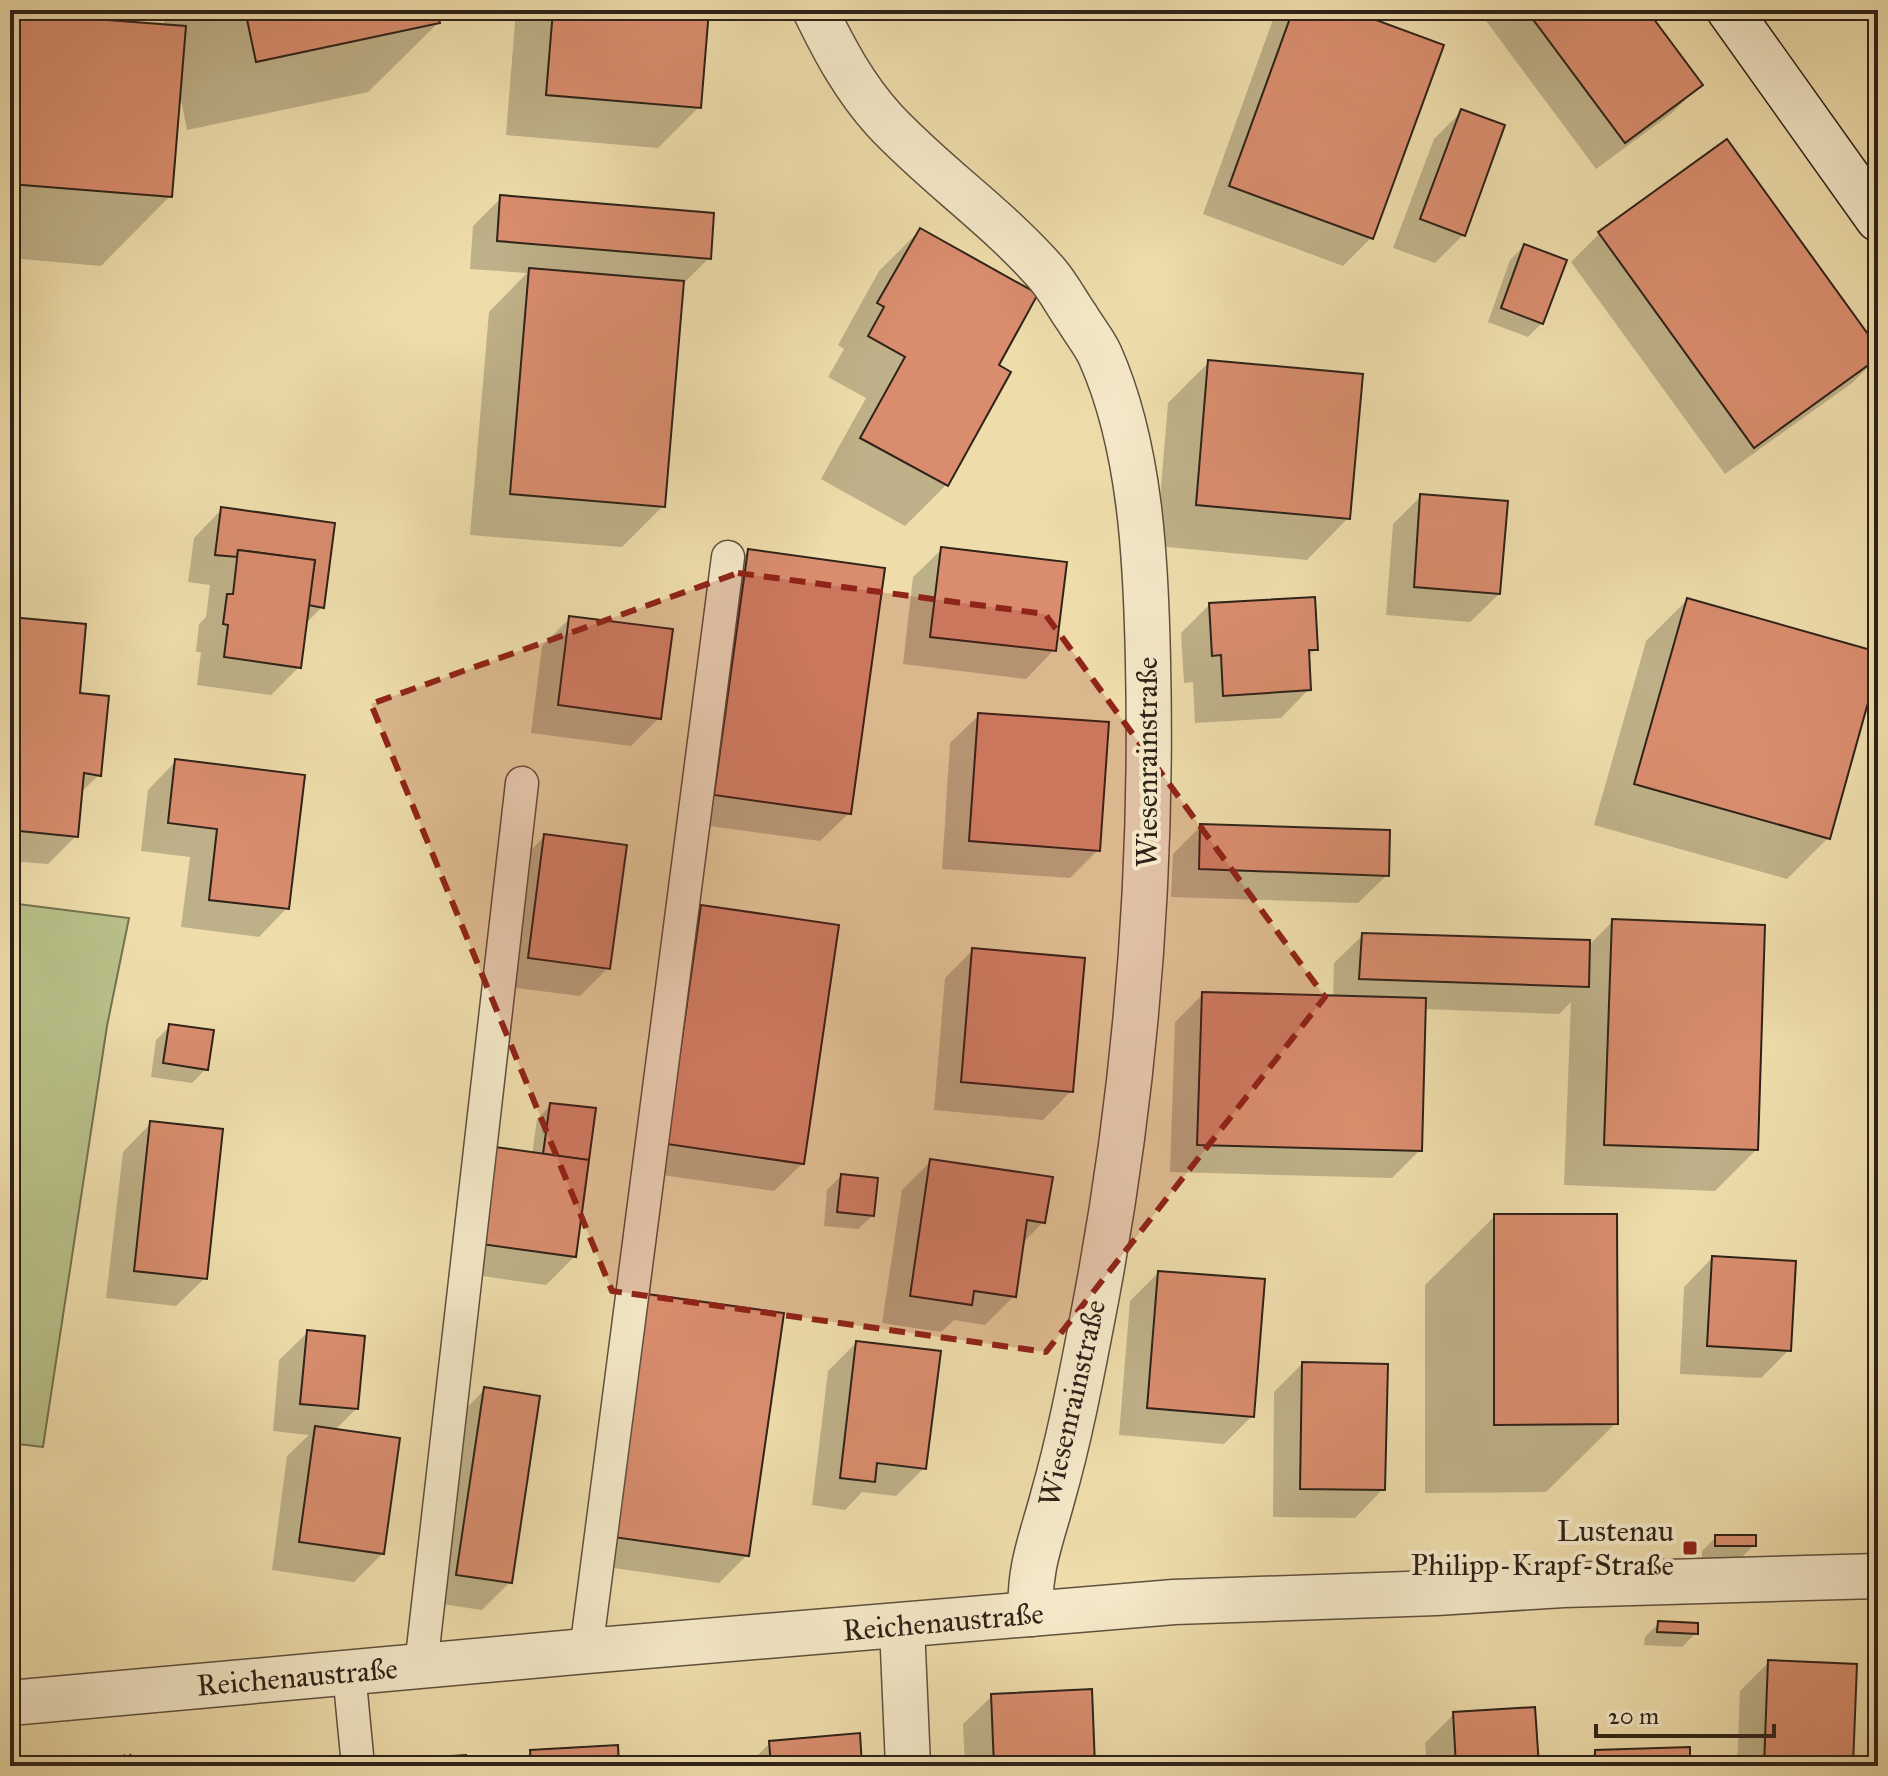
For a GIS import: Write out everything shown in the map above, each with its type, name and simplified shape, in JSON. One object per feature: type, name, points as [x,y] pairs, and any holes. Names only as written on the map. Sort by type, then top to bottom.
[{"type":"street","name":"Wiesenrainstraße","points":[[815,10],[843,66],[884,119],[1047,275],[1068,305],[1099,353],[1123,419],[1138,508],[1147,603],[1150,744],[1146,894],[1134,1033],[1112,1215],[1079,1386],[1054,1494],[1033,1560],[1029,1586],[1031,1614]]},
{"type":"street","points":[[1729,10],[1878,219]]},
{"type":"street","name":"Reichenaustraße","points":[[10,1703],[1174,1602],[1436,1593],[1563,1585],[1878,1576]]},
{"type":"street","points":[[902,1626],[908,1766]]},
{"type":"lane","points":[[586,1651],[728,557]]},
{"type":"lane","points":[[421,1666],[522,783]]},
{"type":"lane","points":[[349,1672],[358,1766]]},
{"type":"path","points":[[40,1766],[133,1756],[134,1766]]},
{"type":"highlighted area","points":[[738,573],[1045,614],[1325,997],[1046,1352],[612,1291],[371,704]]},
{"type":"green space","points":[[10,903],[129,918],[107,1026],[43,1447],[10,1443]]},
{"type":"building","points":[[245,10],[437,10],[440,23],[256,62]]},
{"type":"building","points":[[553,10],[709,10],[701,108],[546,95]]},
{"type":"building","points":[[1293,10],[1349,10],[1444,45],[1373,239],[1229,186]]},
{"type":"building","points":[[1526,10],[1647,10],[1703,85],[1625,143]]},
{"type":"building","points":[[15,13],[186,26],[172,197],[10,184],[10,81]]},
{"type":"building","points":[[1461,109],[1505,125],[1465,236],[1420,219]]},
{"type":"building","points":[[1727,139],[1878,348],[1878,358],[1754,448],[1598,232]]},
{"type":"building","points":[[500,195],[714,213],[711,259],[497,241]]},
{"type":"building","points":[[920,228],[1038,294],[999,365],[1011,372],[948,486],[860,438],[905,357],[868,336],[884,307],[877,303]]},
{"type":"building","points":[[1524,244],[1567,260],[1543,324],[1501,308]]},
{"type":"building","points":[[529,268],[684,281],[665,507],[510,494]]},
{"type":"building","points":[[1208,360],[1363,374],[1350,519],[1196,505]]},
{"type":"building","points":[[1420,494],[1508,501],[1500,594],[1414,587]]},
{"type":"building","points":[[221,507],[335,523],[324,608],[308,605],[315,560],[238,550],[237,557],[215,555]]},
{"type":"building","points":[[941,547],[1067,562],[1056,651],[930,637]]},
{"type":"building","points":[[748,549],[885,568],[851,814],[714,795]]},
{"type":"building","points":[[238,550],[315,560],[301,668],[224,657],[228,625],[223,624],[227,594],[233,594]]},
{"type":"building","points":[[1315,597],[1318,650],[1309,650],[1311,690],[1223,696],[1221,655],[1212,656],[1209,603]]},
{"type":"building","points":[[1687,598],[1878,652],[1878,667],[1830,839],[1634,784]]},
{"type":"building","points":[[569,616],[673,629],[661,719],[558,705]]},
{"type":"building","points":[[10,617],[86,624],[80,693],[109,696],[101,776],[84,773],[78,837],[10,830]]},
{"type":"building","points":[[978,713],[1109,722],[1100,851],[969,841]]},
{"type":"building","points":[[175,759],[305,775],[289,909],[209,900],[217,829],[168,823]]},
{"type":"building","points":[[1200,824],[1390,830],[1389,876],[1199,869]]},
{"type":"building","points":[[544,834],[627,845],[610,969],[528,958]]},
{"type":"building","points":[[701,905],[839,925],[804,1164],[667,1144]]},
{"type":"building","points":[[1612,919],[1765,925],[1758,1150],[1604,1145]]},
{"type":"building","points":[[1362,933],[1590,940],[1589,987],[1359,979]]},
{"type":"building","points":[[972,948],[1085,958],[1073,1092],[961,1082]]},
{"type":"building","points":[[1202,992],[1426,998],[1422,1151],[1197,1145]]},
{"type":"building","points":[[169,1024],[214,1030],[208,1070],[163,1063]]},
{"type":"building","points":[[550,1103],[596,1108],[589,1160],[543,1154]]},
{"type":"building","points":[[150,1121],[223,1129],[207,1279],[134,1271]]},
{"type":"building","points":[[495,1147],[589,1160],[576,1257],[481,1244]]},
{"type":"building","points":[[930,1159],[1053,1177],[1045,1223],[1027,1220],[1016,1297],[974,1291],[972,1305],[910,1296]]},
{"type":"building","points":[[841,1174],[878,1178],[874,1216],[837,1212]]},
{"type":"building","points":[[1494,1214],[1617,1214],[1618,1424],[1494,1425]]},
{"type":"building","points":[[1712,1256],[1796,1261],[1791,1351],[1707,1346]]},
{"type":"building","points":[[1158,1271],[1265,1279],[1254,1417],[1147,1408]]},
{"type":"building","points":[[647,1294],[784,1313],[749,1556],[613,1537]]},
{"type":"building","points":[[307,1330],[365,1336],[358,1409],[300,1404]]},
{"type":"building","points":[[856,1341],[941,1351],[926,1469],[877,1463],[875,1482],[840,1478]]},
{"type":"building","points":[[1302,1362],[1388,1364],[1385,1490],[1300,1489]]},
{"type":"building","points":[[484,1387],[540,1396],[512,1583],[456,1575]]},
{"type":"building","points":[[315,1426],[400,1438],[384,1554],[299,1542]]},
{"type":"building","points":[[1715,1535],[1756,1535],[1756,1546],[1715,1546]]},
{"type":"building","points":[[1658,1621],[1698,1623],[1698,1634],[1657,1632]]},
{"type":"building","points":[[1768,1660],[1857,1664],[1853,1766],[1764,1766]]},
{"type":"building","points":[[1092,1689],[1095,1766],[994,1766],[991,1694]]},
{"type":"building","points":[[1535,1707],[1539,1766],[1456,1766],[1453,1712]]},
{"type":"building","points":[[860,1733],[862,1766],[771,1766],[769,1741]]},
{"type":"building","points":[[618,1745],[619,1766],[531,1766],[530,1750]]},
{"type":"building","points":[[1690,1747],[1690,1766],[1595,1766],[1595,1750]]},
{"type":"building","points":[[466,1755],[467,1766],[372,1766],[372,1761]]},
{"type":"place","name":"Lustenau Philipp-Krapf-Straße","points":[[1690,1548]]}]
